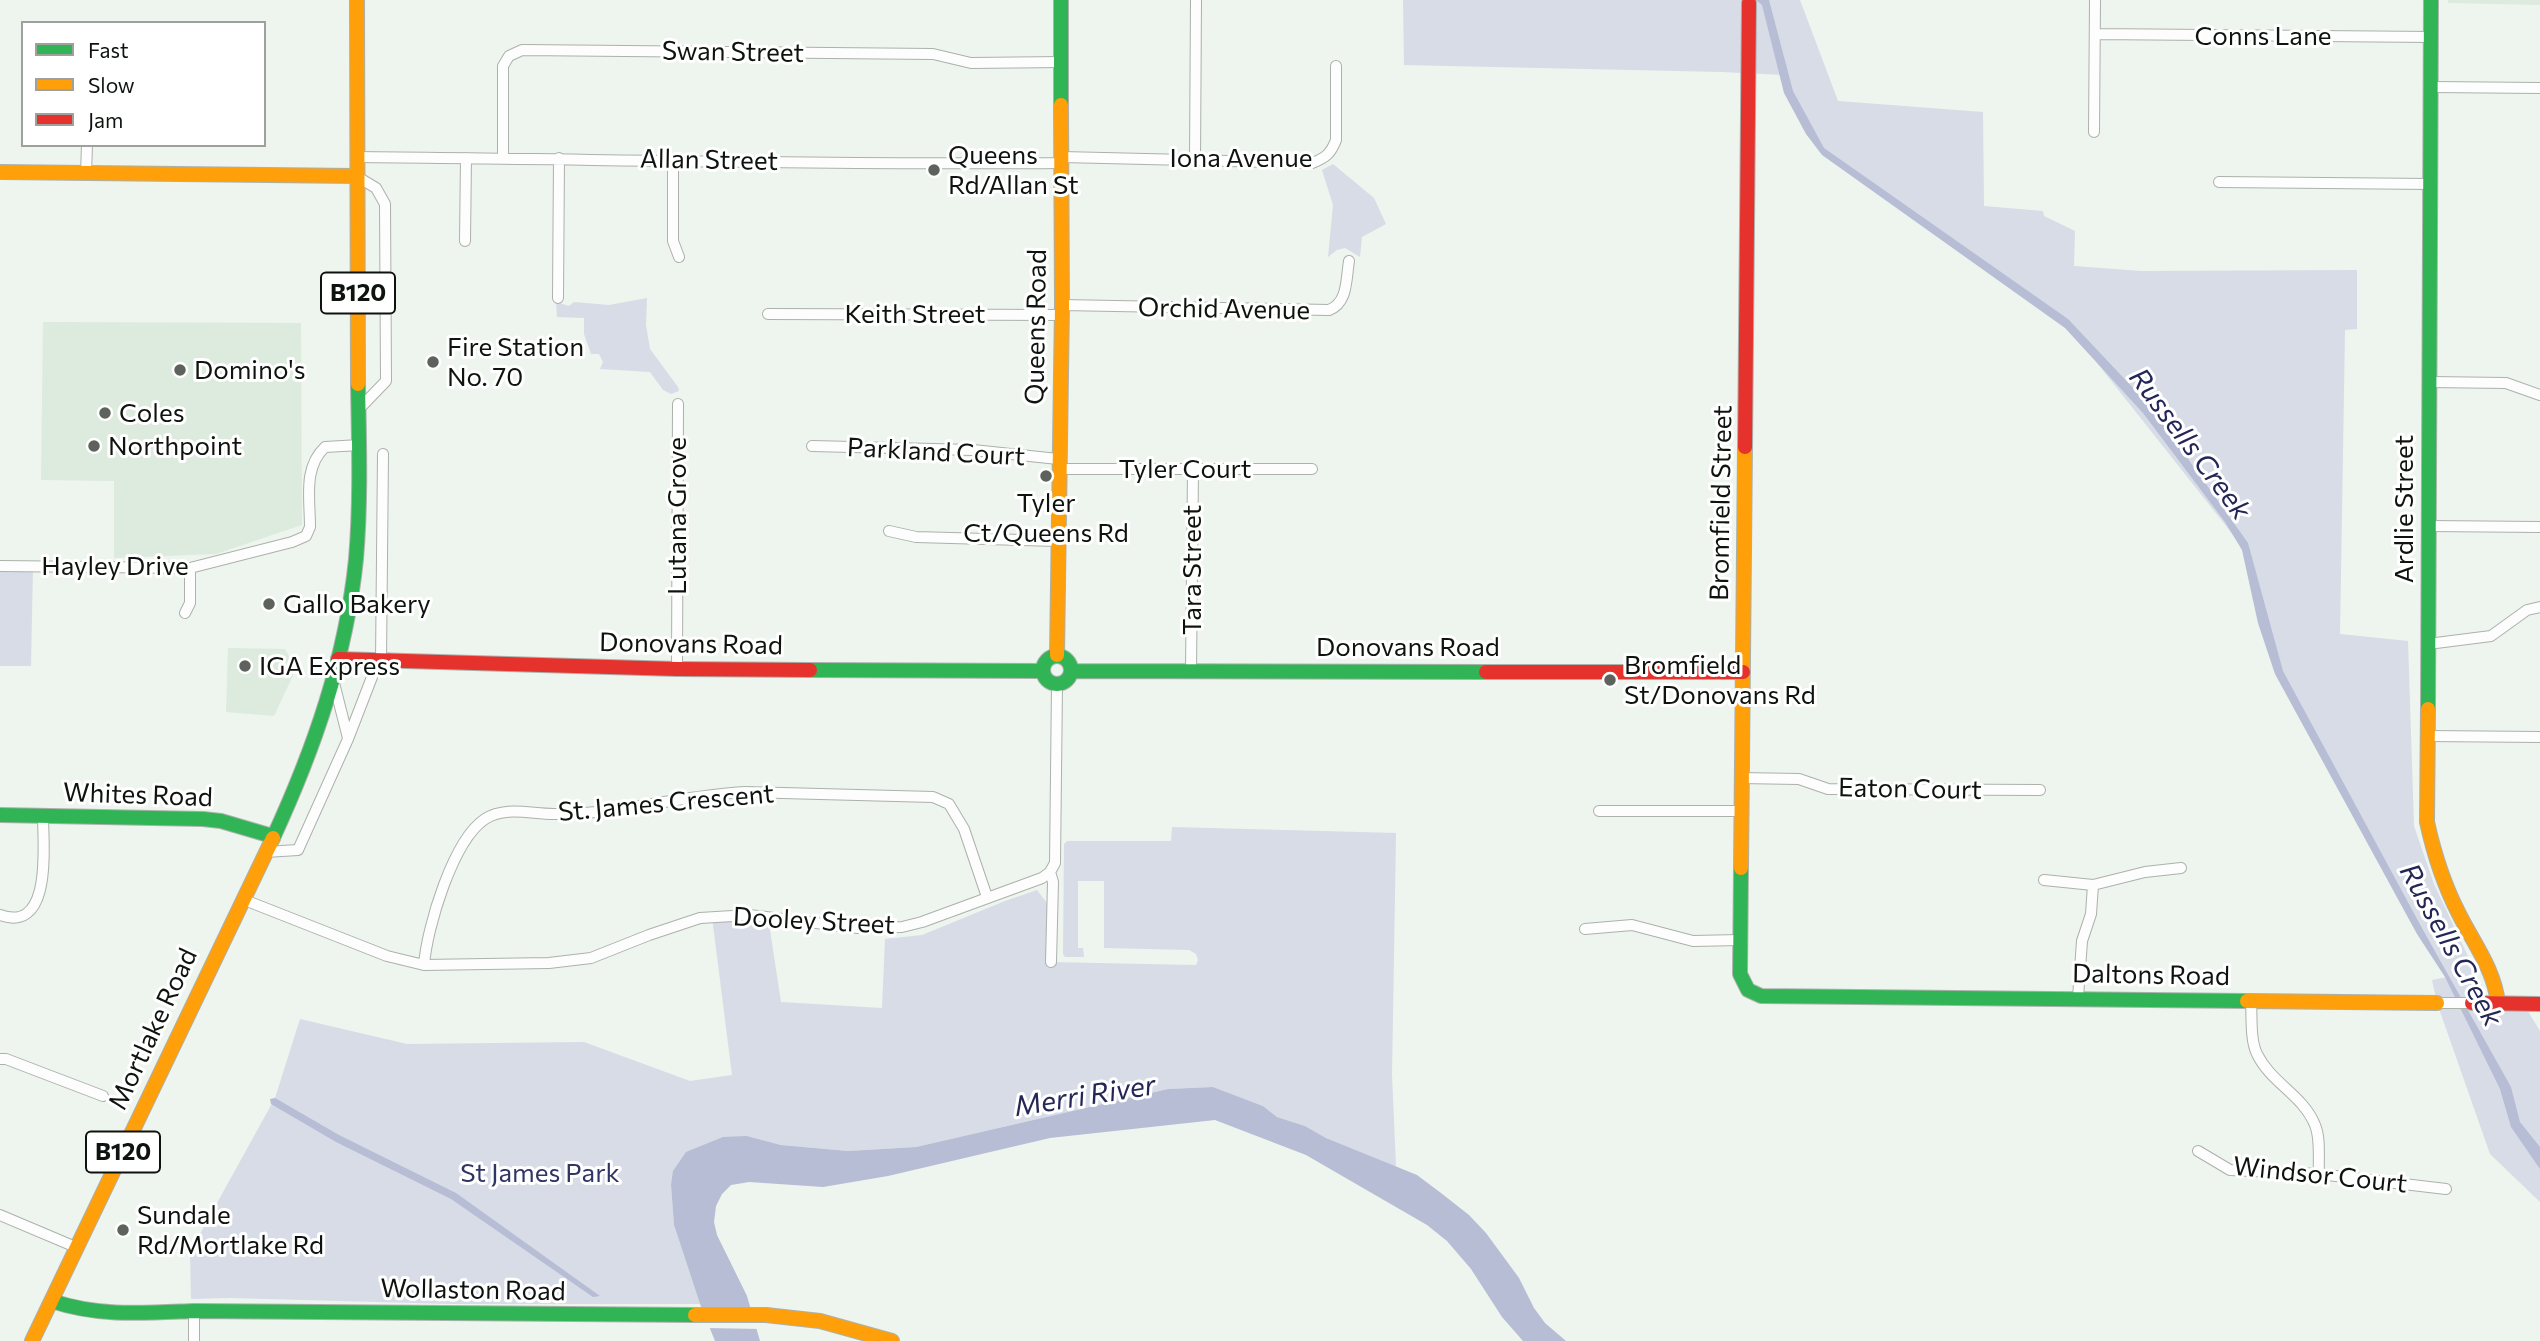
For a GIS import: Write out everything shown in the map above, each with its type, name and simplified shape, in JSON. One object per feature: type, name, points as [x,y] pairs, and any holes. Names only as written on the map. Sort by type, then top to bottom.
[{"type":"street","name":"Mortlake Road","points":[[32,1341],[272,836],[317,732],[334,680],[349,612],[358,545],[360,445],[356,177],[357,0]]},
{"type":"street","name":"Queens Road","points":[[1058,656],[1056,541],[1062,310],[1061,0]]},
{"type":"street","points":[[1195,159],[1196,0]]},
{"type":"street","points":[[2094,132],[2095,0]]},
{"type":"street","name":"Ardlie Street","points":[[2431,0],[2427,822],[2433,855],[2464,923],[2491,968],[2498,1003]]},
{"type":"street","name":"Bromfield Street","points":[[1749,1],[1740,974],[1748,990],[1761,996]]},
{"type":"street","name":"Conns Lane","points":[[2095,34],[2431,37]]},
{"type":"street","name":"Swan Street","points":[[503,157],[503,66],[509,56],[522,50],[933,54],[971,63],[1061,62]]},
{"type":"street","name":"Iona Avenue","points":[[1061,160],[1195,159],[1312,163],[1324,159],[1332,151],[1336,140],[1336,66]]},
{"type":"street","points":[[2432,87],[2540,88]]},
{"type":"street","points":[[86,174],[87,147]]},
{"type":"street","name":"Allan Street","points":[[356,157],[906,164],[1061,160]]},
{"type":"street","points":[[465,241],[466,158]]},
{"type":"street","points":[[546,301],[561,299],[559,158]]},
{"type":"street","points":[[673,159],[673,241],[679,257]]},
{"type":"street","points":[[0,172],[356,177],[376,188],[385,204],[386,381],[359,409]]},
{"type":"street","points":[[2220,182],[2431,184]]},
{"type":"street","name":"Orchid Avenue","points":[[1062,310],[1329,310],[1338,307],[1344,297],[1349,261]]},
{"type":"street","name":"Keith Street","points":[[768,314],[1062,310]]},
{"type":"street","points":[[2430,382],[2506,383],[2540,395]]},
{"type":"street","name":"Lutana Grove","points":[[677,669],[678,404]]},
{"type":"street","name":"Hayley Drive","points":[[0,566],[190,568],[276,547],[306,536],[310,527],[310,468],[315,457],[325,447],[360,445]]},
{"type":"street","name":"Parkland Court","points":[[813,446],[973,450],[1058,464]]},
{"type":"street","points":[[381,661],[383,454]]},
{"type":"street","name":"Tyler Court","points":[[1058,464],[1193,470],[1312,469]]},
{"type":"street","name":"Tara Street","points":[[1191,671],[1193,470]]},
{"type":"street","points":[[2429,526],[2540,527]]},
{"type":"street","points":[[889,531],[916,537],[1056,541]]},
{"type":"street","points":[[185,613],[190,603],[190,568]]},
{"type":"street","points":[[2428,644],[2491,636],[2526,610],[2540,607]]},
{"type":"street","points":[[1058,656],[1067,660],[1072,671],[1066,681],[1057,685],[1047,681],[1043,671],[1045,661],[1058,656]]},
{"type":"street","name":"Donovans Road","points":[[338,659],[677,669],[1043,671]]},
{"type":"street","name":"Donovans Road","points":[[1072,671],[1743,672]]},
{"type":"street","points":[[264,852],[298,849],[348,739],[372,677]]},
{"type":"street","name":"Mortlake Road","points":[[334,680],[348,739]]},
{"type":"street","points":[[1051,962],[1057,685]]},
{"type":"street","points":[[2427,736],[2540,737]]},
{"type":"street","name":"Eaton Court","points":[[1741,778],[1799,779],[1828,789],[2040,790]]},
{"type":"street","name":"St. James Crescent","points":[[424,965],[439,895],[455,862],[472,830],[486,818],[504,812],[553,814],[612,810],[745,792],[933,797],[949,804],[959,820],[987,897]]},
{"type":"street","points":[[1599,811],[1741,811]]},
{"type":"street","name":"Whites Road","points":[[0,815],[202,819],[221,821],[272,836]]},
{"type":"street","points":[[0,915],[9,918],[19,916],[27,912],[38,899],[43,880],[43,816]]},
{"type":"street","name":"Dooley Street","points":[[242,899],[387,956],[424,965],[549,963],[590,958],[700,918],[749,915],[858,928],[902,927],[1042,878],[1052,867]]},
{"type":"street","points":[[2044,880],[2093,885],[2145,872],[2181,868]]},
{"type":"street","points":[[2078,998],[2082,941],[2091,914],[2093,885]]},
{"type":"street","points":[[1585,929],[1632,925],[1693,941],[1740,940]]},
{"type":"street","name":"Daltons Road","points":[[1761,996],[2540,1003]]},
{"type":"street","points":[[2251,1000],[2255,1051],[2269,1074],[2305,1106],[2316,1127],[2319,1174]]},
{"type":"street","points":[[0,1059],[103,1096]]},
{"type":"street","name":"Windsor Court","points":[[2198,1151],[2230,1170],[2319,1174],[2446,1189]]},
{"type":"street","points":[[0,1215],[78,1248]]},
{"type":"street","name":"Wollaston Road","points":[[52,1301],[71,1309],[90,1312],[766,1315],[820,1321],[892,1341]]},
{"type":"street","points":[[194,1311],[194,1341]]},
{"type":"shaded area","points":[[2448,0],[2540,0],[2540,5],[2448,3]]},
{"type":"shaded area","points":[[43,322],[301,323],[302,525],[216,554],[114,558],[114,481],[41,480]]},
{"type":"shaded area","points":[[228,648],[285,649],[296,669],[274,716],[226,712]]},
{"type":"green space","points":[[1403,0],[1800,0],[1838,101],[1983,112],[1984,206],[2043,211],[2044,216],[2075,231],[2074,266],[2141,271],[2357,270],[2357,329],[2345,330],[2340,634],[2408,641],[2414,826],[2434,884],[2490,1003],[2523,1003],[2540,1031],[2540,1202],[2490,1154],[2437,1003],[2432,980],[2447,977],[2279,673],[2245,550],[2067,325],[1824,152],[1784,75],[1404,65]]},
{"type":"green space","points":[[1333,164],[1374,198],[1386,224],[1362,237],[1360,257],[1345,248],[1328,257],[1333,205],[1322,170]]},
{"type":"green space","points":[[647,298],[646,325],[650,349],[678,387],[679,391],[671,394],[663,390],[650,372],[600,369],[603,362],[599,354],[591,354],[584,334],[584,318],[557,317],[556,302],[569,306],[574,302],[609,305]]},
{"type":"green space","points":[[0,566],[33,566],[31,666],[0,666]]},
{"type":"green space","name":"St James Park","points":[[1172,827],[1396,833],[1392,1075],[1396,1167],[1326,1138],[1305,1126],[1277,1117],[1263,1106],[1213,1087],[1168,1089],[916,1147],[848,1151],[781,1145],[747,1136],[671,1185],[674,1225],[700,1304],[451,1304],[191,1299],[190,1252],[275,1098],[300,1019],[407,1044],[584,1042],[690,1081],[732,1075],[712,917],[768,917],[781,1002],[882,1008],[885,939],[922,935],[1037,890],[1047,903],[1048,962],[1196,965],[1196,954],[1189,950],[1104,948],[1104,881],[1078,881],[1078,948],[1083,948],[1084,957],[1065,957],[1063,954],[1064,844],[1067,841],[1171,841]]},
{"type":"water","points":[[1756,0],[1769,0],[1793,91],[1824,148],[2068,319],[2151,407],[2248,543],[2283,671],[2511,1087],[2520,1122],[2540,1147],[2540,1169],[2511,1127],[2500,1089],[2445,977],[2417,934],[2275,674],[2258,623],[2242,550],[2225,522],[2143,413],[2065,328],[1822,155],[1806,134],[1784,93],[1762,5]]},
{"type":"water","points":[[1213,1087],[1263,1106],[1277,1117],[1305,1126],[1326,1138],[1417,1175],[1469,1215],[1486,1233],[1519,1278],[1545,1323],[1566,1341],[1523,1341],[1502,1317],[1471,1269],[1447,1241],[1427,1225],[1306,1155],[1215,1120],[1050,1138],[888,1176],[823,1187],[749,1182],[731,1185],[716,1206],[714,1222],[717,1235],[747,1296],[760,1341],[715,1341],[674,1225],[671,1185],[673,1171],[686,1152],[723,1137],[747,1136],[781,1145],[848,1151],[916,1147],[1168,1089]]},
{"type":"water","points":[[275,1098],[339,1135],[456,1193],[600,1296],[593,1297],[451,1199],[336,1142],[271,1104],[270,1099]]},
{"type":"pier","points":[[699,1311],[755,1311],[760,1329],[706,1328]]},
{"type":"traffic: fast","points":[[1061,0],[1061,105]]},
{"type":"traffic: fast","points":[[2428,709],[2431,0]]},
{"type":"traffic: fast","points":[[273,838],[315,737],[345,632],[358,537],[358,384]]},
{"type":"traffic: fast","points":[[1057,656],[1067,660],[1071,670],[1067,680],[1057,684],[1047,680],[1043,670],[1047,660],[1057,656]]},
{"type":"traffic: fast","points":[[810,670],[1043,671]]},
{"type":"traffic: fast","points":[[1072,671],[1486,672]]},
{"type":"traffic: fast","points":[[0,815],[203,819],[221,821],[272,836]]},
{"type":"traffic: fast","points":[[1741,868],[1740,974],[1748,990],[1761,996],[2247,1001]]},
{"type":"traffic: fast","points":[[52,1301],[87,1310],[122,1313],[194,1311],[695,1315]]},
{"type":"traffic: slow","points":[[357,0],[358,384]]},
{"type":"traffic: slow","points":[[1057,655],[1062,305],[1061,105]]},
{"type":"traffic: slow","points":[[0,172],[356,176]]},
{"type":"traffic: slow","points":[[1741,868],[1745,447]]},
{"type":"traffic: slow","points":[[2428,709],[2427,822],[2449,892],[2488,968],[2498,1003]]},
{"type":"traffic: slow","points":[[32,1341],[273,838]]},
{"type":"traffic: slow","points":[[2247,1001],[2437,1003]]},
{"type":"traffic: slow","points":[[695,1315],[766,1315],[820,1321],[892,1341]]},
{"type":"traffic: jam","points":[[1745,447],[1749,3]]},
{"type":"traffic: jam","points":[[338,659],[810,670]]},
{"type":"traffic: jam","points":[[1486,672],[1743,672]]},
{"type":"traffic: jam","points":[[2472,1003],[2540,1004]]},
{"type":"place","name":"Queens Rd/Allan St","points":[[934,170]]},
{"type":"place","name":"Fire Station No. 70","points":[[433,362]]},
{"type":"place","name":"Domino's","points":[[180,370]]},
{"type":"place","name":"Coles","points":[[105,413]]},
{"type":"place","name":"Northpoint","points":[[94,446]]},
{"type":"place","name":"Tyler Ct/Queens Rd","points":[[1046,476]]},
{"type":"place","name":"Gallo Bakery","points":[[269,604]]},
{"type":"place","name":"IGA Express","points":[[245,666]]},
{"type":"place","name":"Bromfield St/Donovans Rd","points":[[1610,680]]},
{"type":"place","name":"Sundale Rd/Mortlake Rd","points":[[123,1230]]},
{"type":"water label","name":"Russells Creek","points":[[2190,444]]},
{"type":"water label","name":"Russells Creek","points":[[2451,945]]},
{"type":"water label","name":"Merri River","points":[[1085,1096]]}]
